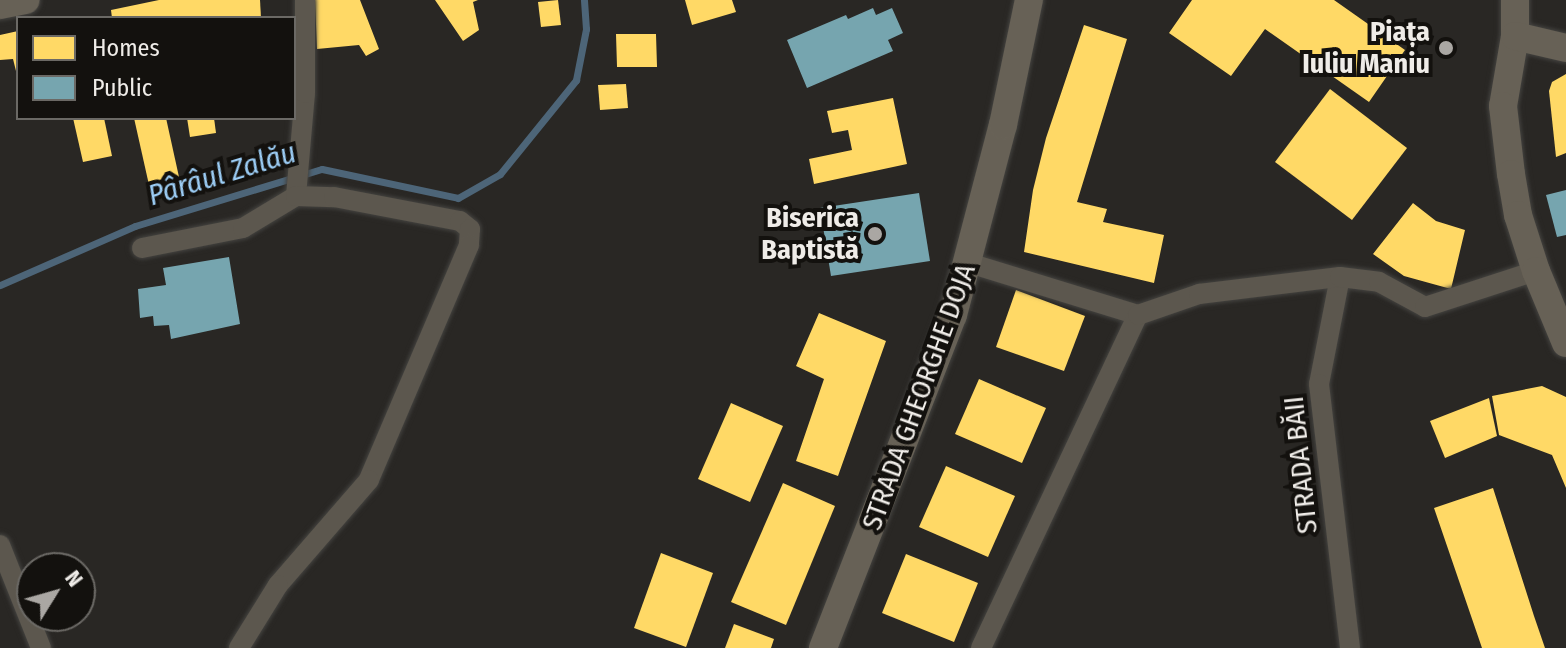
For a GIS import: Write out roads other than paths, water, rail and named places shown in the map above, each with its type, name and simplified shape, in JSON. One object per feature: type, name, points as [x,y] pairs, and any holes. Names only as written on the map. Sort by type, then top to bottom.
[{"type":"main road","points":[[0,5],[26,0]]},
{"type":"main road","name":"STRADA GHEORGHE DOJA","points":[[823,648],[917,416],[969,263],[1029,0]]},
{"type":"main road","points":[[1515,0],[1515,36],[1503,106],[1518,215],[1536,271],[1566,343]]},
{"type":"main road","points":[[1515,36],[1566,48]]},
{"type":"street","points":[[296,196],[302,147],[305,0]]},
{"type":"street","points":[[142,248],[243,228],[296,196],[334,197],[460,221],[470,229],[469,245],[369,480],[278,585],[239,648]]},
{"type":"street","points":[[969,263],[1138,315],[1199,294],[1340,277],[1379,282],[1425,307],[1536,271]]},
{"type":"street","name":"STRADA BĂII","points":[[1340,277],[1319,384],[1350,648]]},
{"type":"street","points":[[981,648],[1138,315]]},
{"type":"street","points":[[0,545],[41,648]]},
{"type":"waterway","name":"Pârâul Zalău","points":[[0,285],[135,226],[322,169],[458,198],[500,174],[576,80],[586,29],[584,0]]},
{"type":"place","name":"Piața Iuliu Maniu","points":[[1446,48]]},
{"type":"place","name":"Biserica Baptistă","points":[[875,234]]}]
